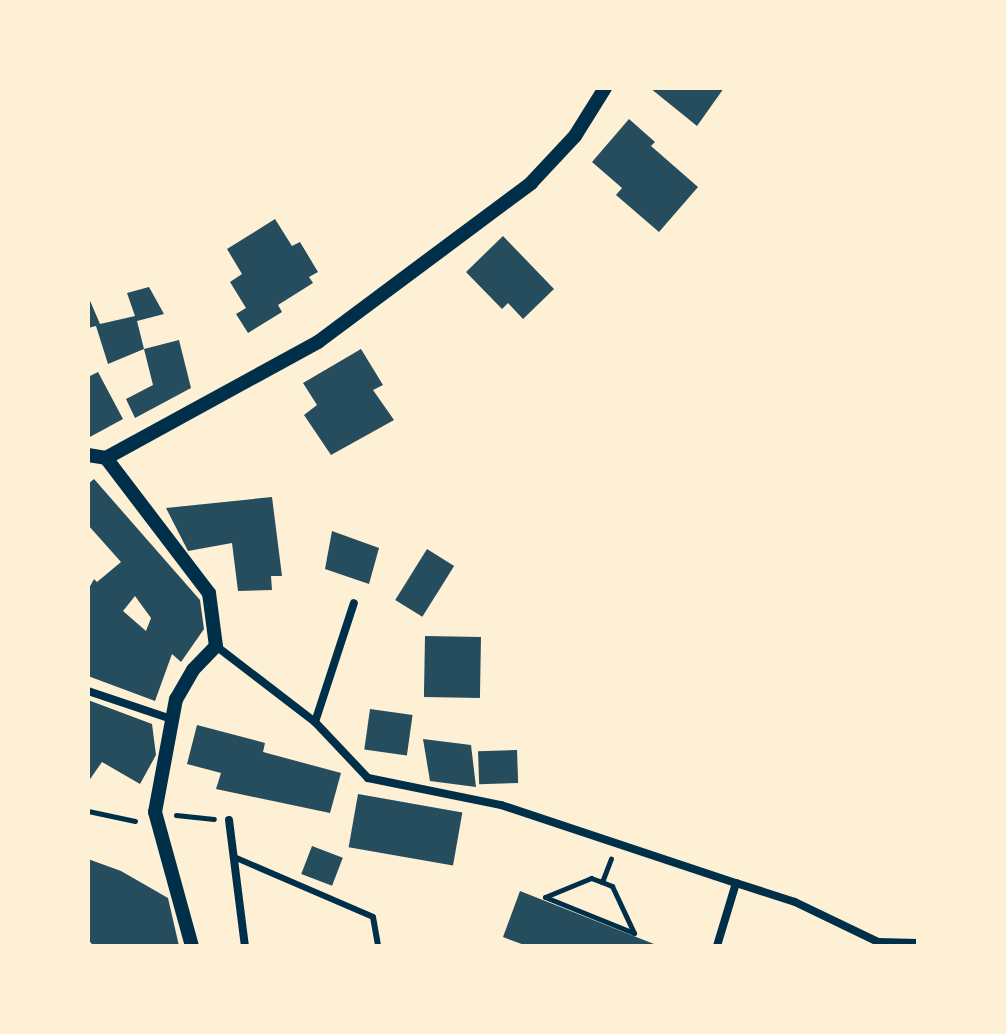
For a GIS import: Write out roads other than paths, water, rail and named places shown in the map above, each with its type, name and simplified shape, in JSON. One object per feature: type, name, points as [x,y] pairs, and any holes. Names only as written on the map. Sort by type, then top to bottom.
[{"type":"street","points":[[88,455],[106,458],[318,342],[531,183],[575,136],[605,88]]},
{"type":"street","points":[[106,458],[209,593],[216,646],[315,722],[368,778],[501,805],[795,902],[878,942],[918,943]]},
{"type":"street","points":[[315,722],[354,603]]},
{"type":"street","points":[[192,946],[156,817],[171,719],[186,680],[216,646]]},
{"type":"street","points":[[88,691],[171,719]]},
{"type":"street","points":[[229,820],[245,946]]},
{"type":"street","points":[[717,946],[736,883]]},
{"type":"lane","points":[[234,857],[373,917],[378,946]]}]
